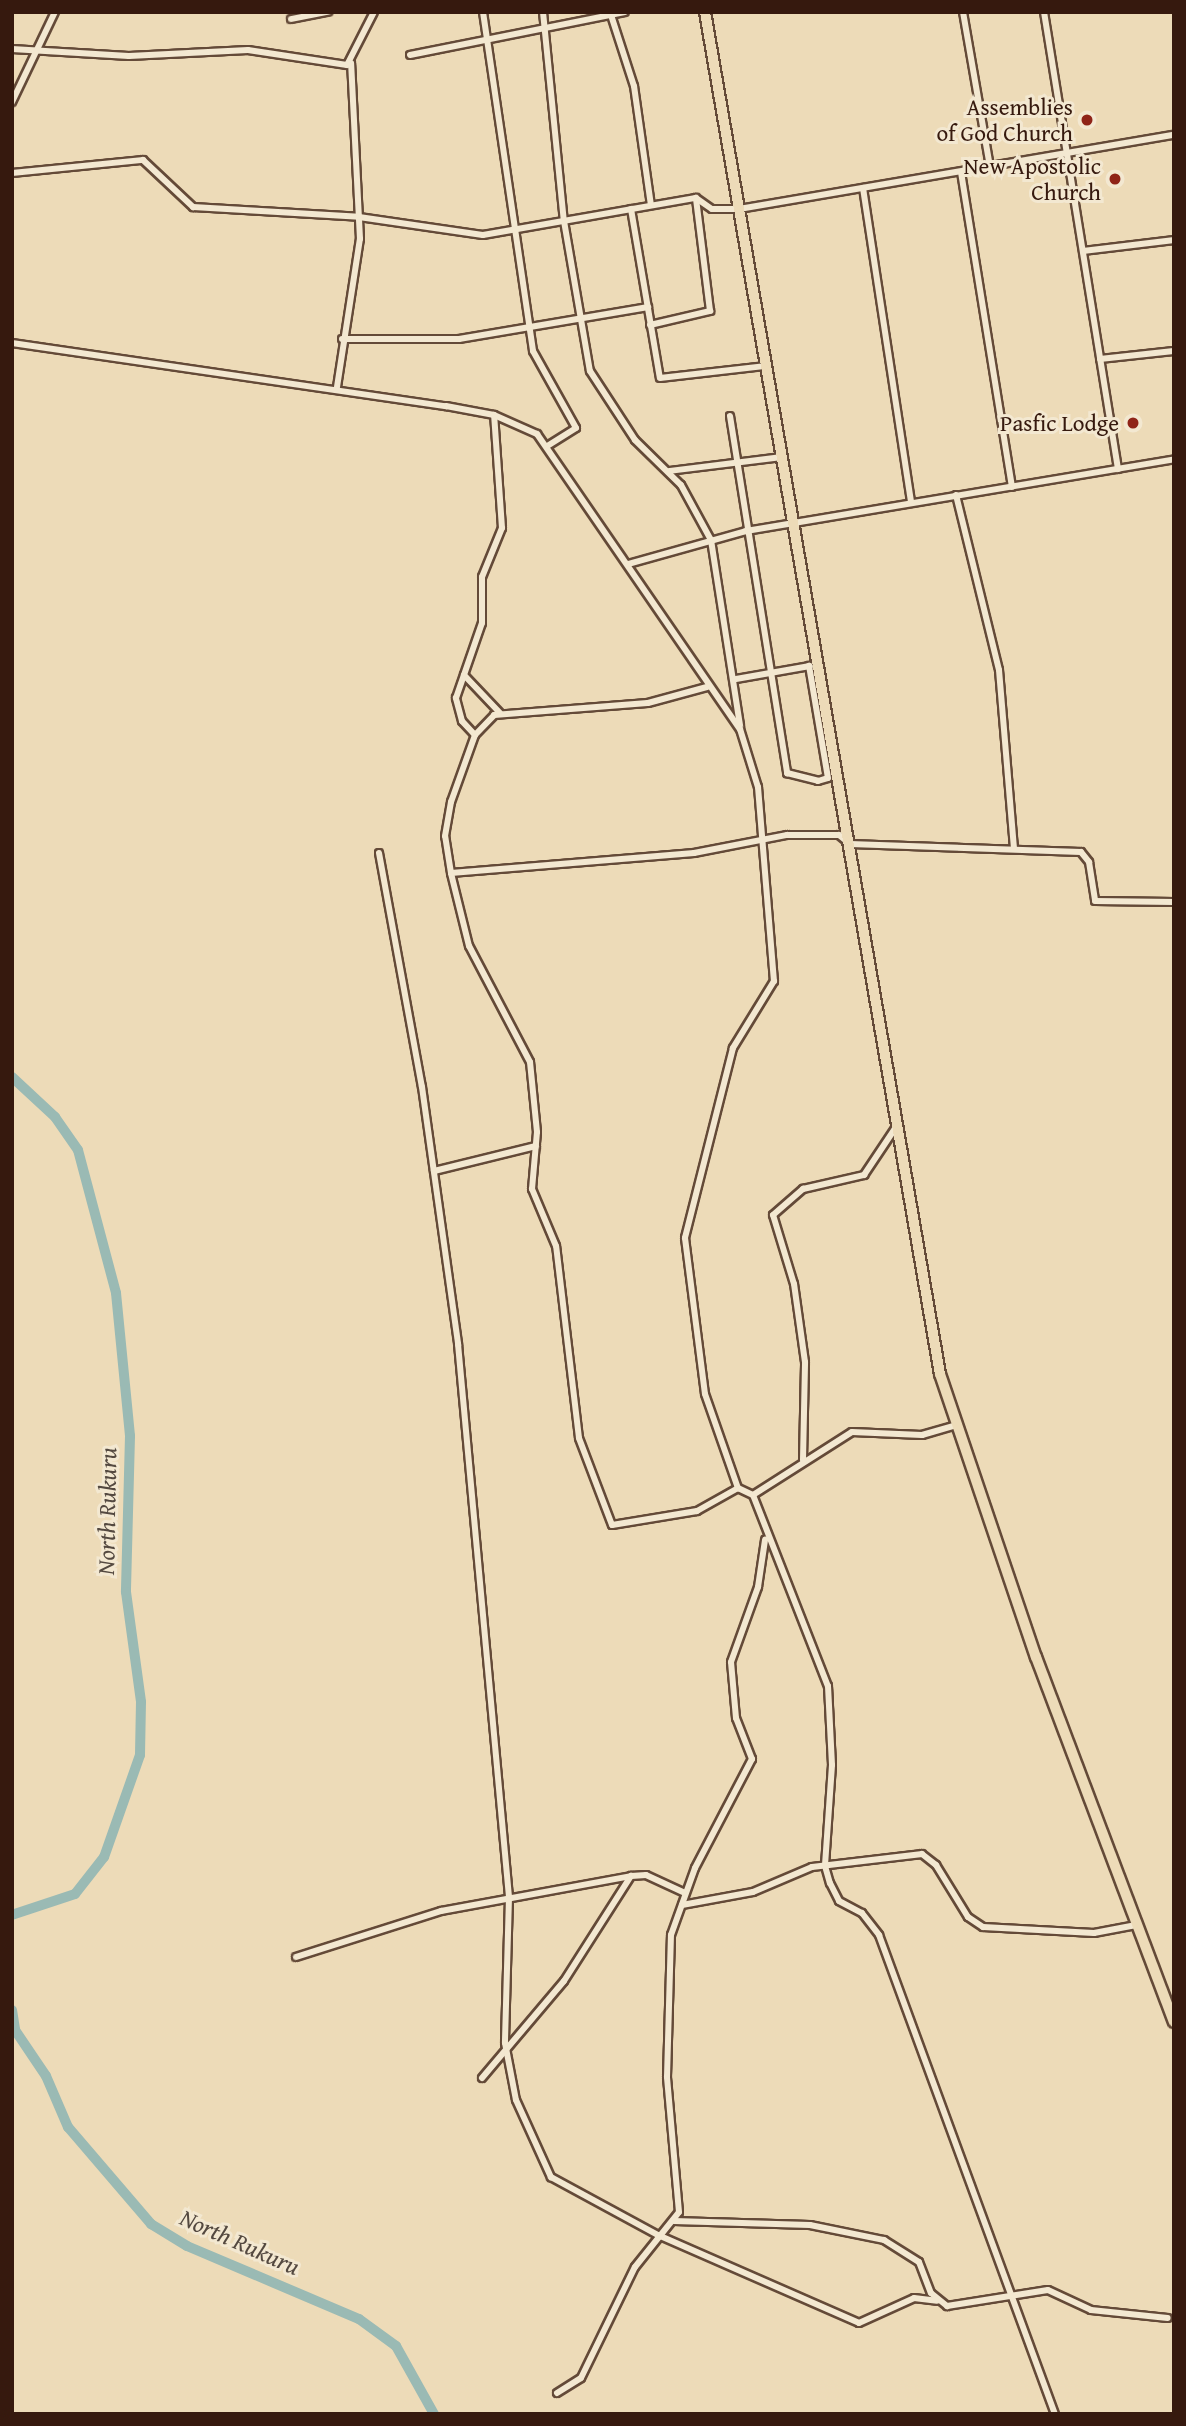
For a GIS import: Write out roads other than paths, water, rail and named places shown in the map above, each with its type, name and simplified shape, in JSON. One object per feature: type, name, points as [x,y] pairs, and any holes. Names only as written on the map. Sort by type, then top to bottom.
[{"type":"main road","points":[[705,12],[795,524],[814,664],[850,844],[896,1127],[954,1426],[1136,1926],[1174,2022]]},
{"type":"street","points":[[12,103],[55,12]]},
{"type":"street","points":[[291,19],[328,12]]},
{"type":"street","points":[[337,387],[359,217],[351,64],[374,12]]},
{"type":"street","points":[[483,12],[489,39],[512,233],[527,323],[536,358],[576,428],[549,445]]},
{"type":"street","points":[[543,12],[547,27],[564,221],[598,391],[668,471],[711,540],[736,679],[740,729],[756,775],[774,981],[733,1048],[685,1226],[703,1386],[738,1488],[753,1495],[765,1538],[828,1686],[832,1765],[825,1866],[839,1901],[862,1913],[879,1935],[1013,2293],[1055,2414]]},
{"type":"street","points":[[410,55],[625,12]]},
{"type":"street","points":[[963,12],[990,166]]},
{"type":"street","points":[[1044,12],[1118,468]]},
{"type":"street","points":[[611,15],[634,86],[651,205]]},
{"type":"street","points":[[12,49],[35,52],[247,50],[351,64]]},
{"type":"street","points":[[12,173],[143,160],[193,207],[359,217],[469,234],[512,233],[696,198],[712,209],[739,209],[1174,135]]},
{"type":"street","points":[[961,172],[1013,487]]},
{"type":"street","points":[[863,188],[911,502]]},
{"type":"street","points":[[650,325],[710,311],[696,198]]},
{"type":"street","points":[[631,209],[660,378],[766,366]]},
{"type":"street","points":[[1083,251],[1174,240]]},
{"type":"street","points":[[342,340],[459,339],[527,323],[582,318],[648,307]]},
{"type":"street","points":[[12,343],[337,387],[494,415],[549,445],[707,687],[740,729]]},
{"type":"street","points":[[1100,359],[1174,351]]},
{"type":"street","points":[[475,735],[458,709],[464,675],[482,624],[482,578],[502,528],[494,415]]},
{"type":"street","points":[[730,416],[735,464],[772,674],[787,773],[818,781],[828,778],[814,664],[772,674],[736,679]]},
{"type":"street","points":[[668,471],[782,457]]},
{"type":"street","points":[[628,564],[746,531],[1174,459]]},
{"type":"street","points":[[956,495],[999,670],[1014,848]]},
{"type":"street","points":[[464,675],[500,713]]},
{"type":"street","points":[[707,687],[648,703],[500,713],[475,735],[445,827],[451,873],[469,946],[525,1047],[536,1146],[532,1189],[556,1245],[579,1438],[612,1525],[697,1511],[738,1488]]},
{"type":"street","points":[[451,873],[694,853],[762,839],[839,835],[850,844],[1014,848],[1086,854],[1095,901],[1174,902]]},
{"type":"street","points":[[379,853],[435,1171],[458,1344],[509,1897],[507,2050],[516,2100],[551,2177],[658,2235],[859,2323],[914,2298],[937,2301],[947,2306],[1013,2293],[1060,2291],[1091,2310],[1168,2318]]},
{"type":"street","points":[[803,1460],[805,1362],[794,1284],[773,1215],[803,1189],[864,1175],[896,1127]]},
{"type":"street","points":[[435,1171],[536,1146]]},
{"type":"street","points":[[753,1495],[803,1460],[852,1433],[922,1435],[954,1426]]},
{"type":"street","points":[[557,2393],[584,2373],[635,2267],[658,2235],[674,2221],[679,2207],[667,2077],[667,1972],[685,1893],[752,1759],[736,1718],[731,1662],[758,1587],[765,1538]]},
{"type":"street","points":[[682,1905],[754,1892],[825,1866],[928,1856],[968,1917],[994,1929],[1094,1933],[1136,1926]]},
{"type":"street","points":[[296,1957],[381,1926],[509,1897],[631,1876],[646,1875],[685,1893]]},
{"type":"street","points":[[482,2078],[564,1981],[631,1876]]},
{"type":"street","points":[[674,2221],[737,2228],[810,2225],[884,2241],[919,2263],[937,2301]]},
{"type":"waterway","name":"North Rukuru","points":[[12,1077],[55,1117],[78,1150],[116,1293],[130,1436],[126,1592],[141,1702],[140,1755],[104,1857],[75,1894],[12,1915]]},
{"type":"waterway","name":"North Rukuru","points":[[12,2010],[15,2030],[46,2076],[68,2127],[151,2224],[187,2246],[359,2319],[396,2346],[434,2414]]},
{"type":"place","name":"Assemblies of God Church","points":[[1087,120]]},
{"type":"place","name":"New Apostolic Church","points":[[1115,179]]},
{"type":"place","name":"Pasfic Lodge","points":[[1133,423]]}]
